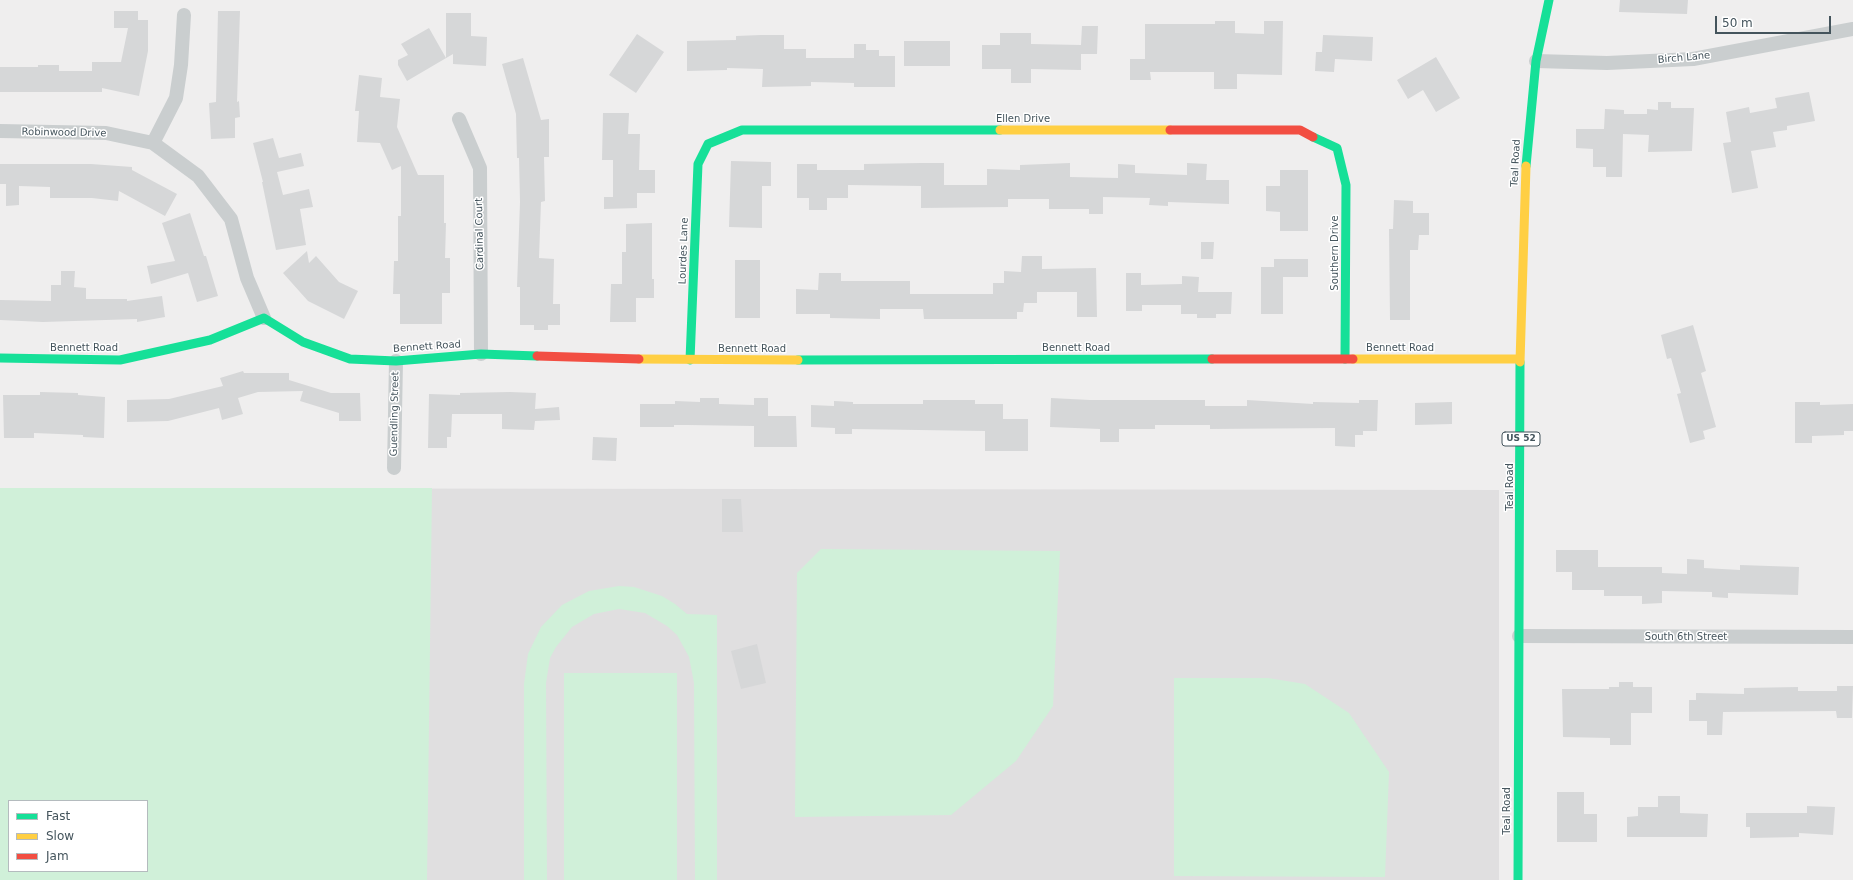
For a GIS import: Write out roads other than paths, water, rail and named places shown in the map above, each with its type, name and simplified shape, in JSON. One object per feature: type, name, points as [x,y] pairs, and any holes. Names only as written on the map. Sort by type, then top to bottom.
[{"type":"street","name":"Teal Road","points":[[1518,880],[1520,359],[1525,187],[1528,134],[1536,61],[1549,0]]},
{"type":"street","points":[[153,143],[176,98],[181,65],[184,15]]},
{"type":"street","name":"Birch Lane","points":[[1536,61],[1607,63],[1693,59],[1853,29]]},
{"type":"street","name":"Cardinal Court","points":[[459,119],[480,168],[481,354]]},
{"type":"street","name":"Ellen Drive","points":[[708,144],[742,130],[1300,130],[1337,148]]},
{"type":"street","name":"Robinwood Drive","points":[[0,131],[106,133],[153,143],[198,176],[232,219],[247,278],[264,318]]},
{"type":"street","name":"Lourdes Lane","points":[[690,360],[698,164],[708,144]]},
{"type":"street","name":"Southern Drive","points":[[1337,148],[1346,185],[1345,359]]},
{"type":"street","name":"Bennett Road","points":[[0,358],[120,360],[210,340],[264,318],[303,342],[350,359],[396,361],[481,354],[690,360],[1520,359]]},
{"type":"street","name":"Guendling Street","points":[[394,468],[396,361]]},
{"type":"street","name":"South 6th Street","points":[[1519,636],[1853,637]]}]
